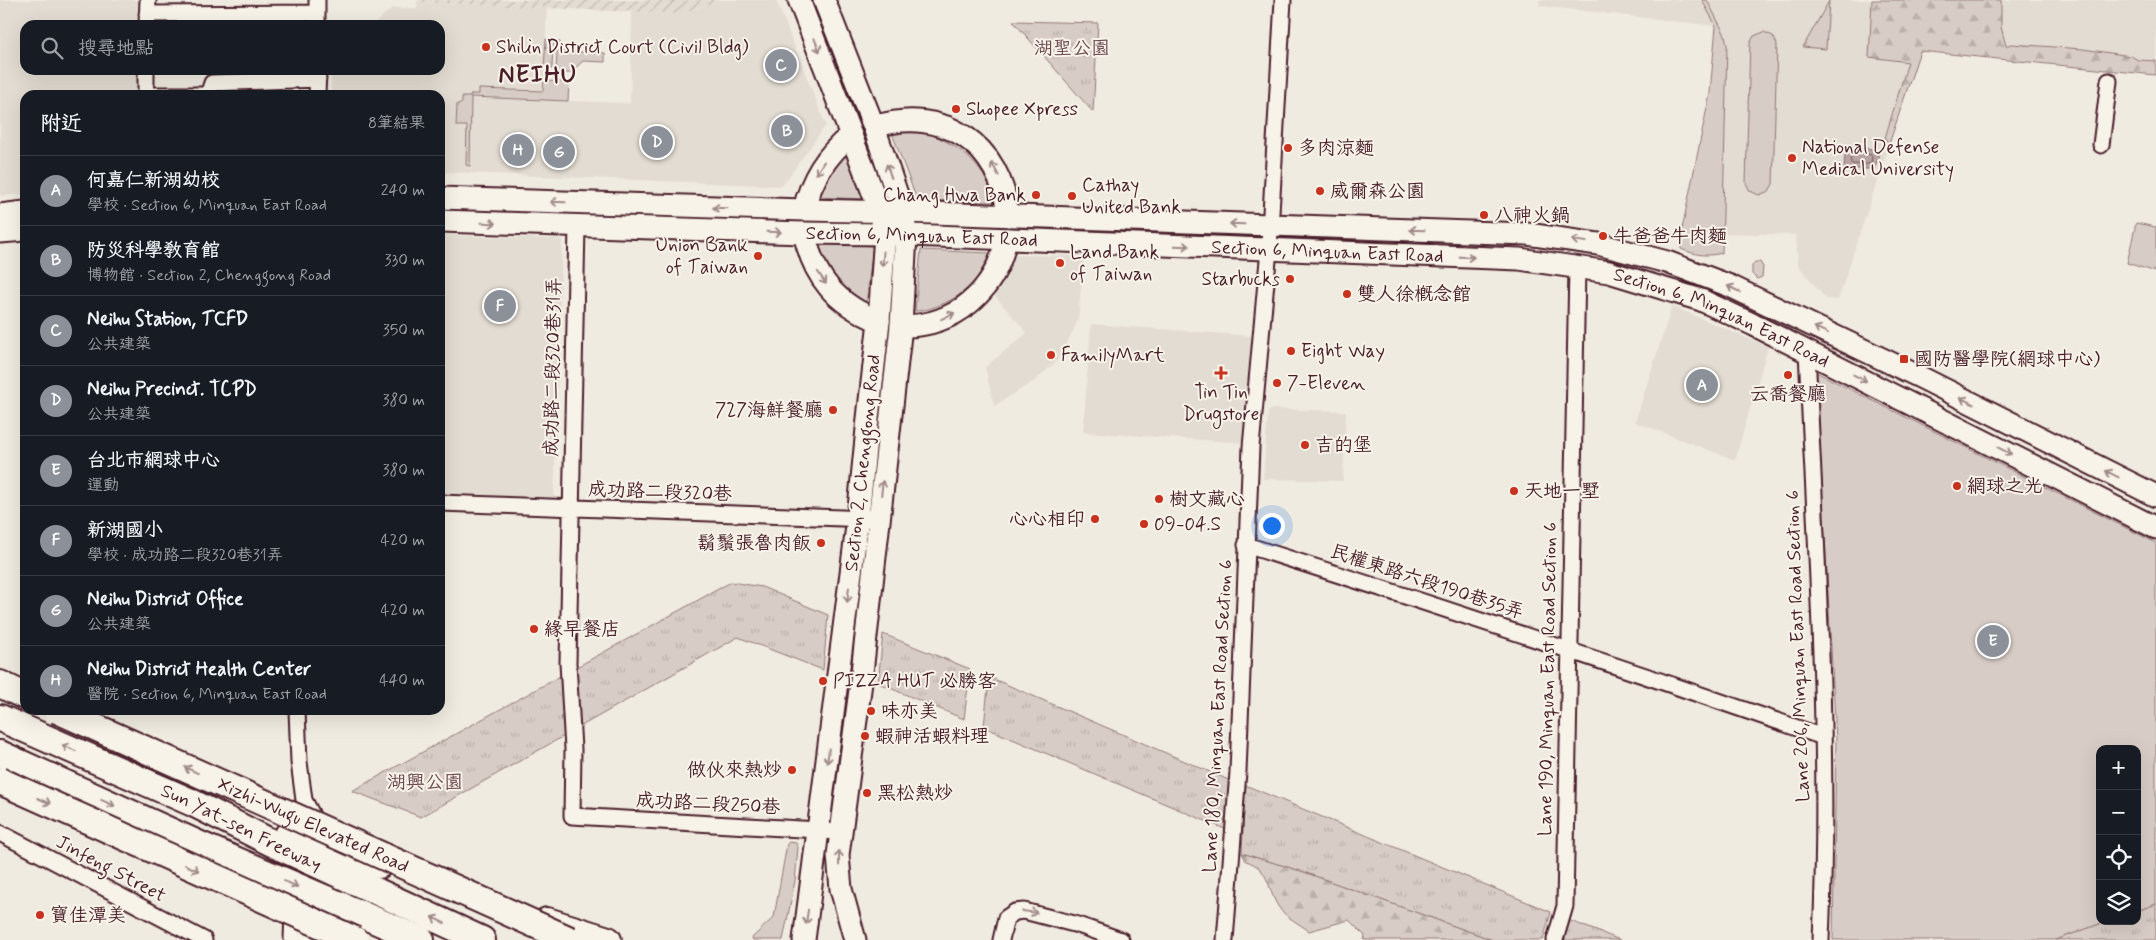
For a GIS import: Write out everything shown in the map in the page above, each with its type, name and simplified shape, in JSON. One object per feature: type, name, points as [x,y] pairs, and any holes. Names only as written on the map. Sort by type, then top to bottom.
[{"type":"highway","points":[[0,684],[20,694]]},
{"type":"highway","name":"Xizhi-Wugu Elevated Road","points":[[68,715],[570,940]]},
{"type":"highway","name":"Sun Yat-sen Freeway","points":[[0,718],[193,803],[280,847],[482,940]]},
{"type":"highway","name":"Sun Yat-sen Freeway","points":[[0,754],[198,844],[421,940]]},
{"type":"highway","points":[[0,781],[355,940]]},
{"type":"highway","points":[[193,803],[608,940]]},
{"type":"highway","points":[[198,844],[258,888],[355,940]]},
{"type":"main road","name":"Section 2, Chenggong Road","points":[[799,0],[880,211],[884,234],[868,519],[838,855],[841,889],[855,940]]},
{"type":"main road","name":"Section 2, Chenggong Road","points":[[804,940],[819,830],[868,519],[901,326],[906,235],[903,212],[874,127],[824,0]]},
{"type":"main road","points":[[874,127],[902,120],[931,122],[958,132],[970,140],[990,161],[998,174],[1005,194],[1008,216]]},
{"type":"main road","points":[[804,210],[810,188],[820,168],[834,150],[851,135]]},
{"type":"main road","name":"Section 6, Minquan East Road","points":[[445,198],[880,211],[1527,234],[1598,244],[1667,262],[1730,286],[1922,378],[2156,496]]},
{"type":"main road","points":[[0,215],[20,213]]},
{"type":"main road","name":"Section 6, Minquan East Road","points":[[445,221],[884,234],[1519,259],[1609,272],[1702,300],[1807,351],[2156,528]]},
{"type":"main road","points":[[0,232],[20,230]]},
{"type":"main road","points":[[804,233],[814,266],[834,294],[848,306],[878,321]]},
{"type":"main road","points":[[901,326],[936,322],[969,304],[987,286],[994,275],[1000,264],[1006,239]]},
{"type":"street","name":"Lane 180, Minquan East Road Section 6","points":[[1225,940],[1238,772],[1251,447],[1269,249],[1283,0]]},
{"type":"street","points":[[148,13],[317,13]]},
{"type":"street","points":[[146,75],[146,90]]},
{"type":"street","points":[[210,90],[212,84],[307,75]]},
{"type":"street","points":[[317,90],[318,75]]},
{"type":"street","points":[[2101,145],[2109,81]]},
{"type":"street","name":"成功路二段320巷31弄","points":[[572,816],[572,735],[568,663],[577,226]]},
{"type":"street","name":"Lane 190, Minquan East Road Section 6","points":[[1554,940],[1564,906],[1577,267]]},
{"type":"street","name":"Lane 206, Minquan East Road Section 6","points":[[1807,351],[1823,738],[1824,882],[1821,940]]},
{"type":"street","name":"成功路二段320巷","points":[[445,503],[868,519]]},
{"type":"street","name":"民權東路六段190巷35弄","points":[[1246,545],[1570,650],[1823,738]]},
{"type":"street","points":[[297,715],[299,762],[304,800],[297,811],[303,835]]},
{"type":"street","name":"成功路二段250巷","points":[[572,816],[819,830],[841,834]]},
{"type":"street","name":"Jinfeng Street","points":[[0,833],[204,940]]},
{"type":"street","points":[[292,940],[293,910]]},
{"type":"street","points":[[1000,940],[1006,918],[1015,912],[1024,911],[1078,925],[1121,940]]},
{"type":"street","points":[[307,940],[308,917]]},
{"type":"shaded area","points":[[0,0],[141,0],[142,20],[20,20],[20,75],[142,75],[141,90],[20,90],[20,194],[0,196]]},
{"type":"shaded area","points":[[418,0],[722,0],[678,14],[417,2]]},
{"type":"shaded area","points":[[722,0],[776,0],[826,125],[782,186],[445,172],[445,90],[331,90],[331,75],[445,75],[445,20],[379,20],[392,8],[417,8],[417,2],[547,8],[543,100],[630,103],[632,12],[678,14]]},
{"type":"shaded area","name":"National Defense Medical University","points":[[1539,0],[2156,0],[2156,75],[1920,51],[1838,300],[1826,299],[1798,265],[1796,235],[1721,233],[1712,97],[1716,26],[1540,6]]},
{"type":"shaded area","points":[[445,235],[562,239],[554,499],[445,494]]},
{"type":"shaded area","points":[[1013,255],[1084,256],[1078,320],[1060,358],[1036,380],[994,406],[985,367],[1027,333],[993,294]]},
{"type":"shaded area","points":[[1672,306],[1768,347],[1735,460],[1635,422]]},
{"type":"shaded area","points":[[1091,324],[1253,336],[1245,443],[1083,432]]},
{"type":"shaded area","name":"吉的堡","points":[[1272,409],[1346,411],[1343,481],[1263,479],[1268,412]]},
{"type":"green space","points":[[1702,0],[1707,0],[1725,35],[1727,45],[1722,253],[1706,255],[1681,249],[1681,234],[1710,93],[1716,26]]},
{"type":"green space","points":[[1872,0],[2001,0],[2001,27],[2006,46],[2011,44],[2083,49],[2131,56],[2138,60],[2156,61],[2156,75],[1920,51],[1889,144],[1885,138],[1908,62],[1869,57]]},
{"type":"green space","points":[[1829,1],[1826,49],[1803,47]]},
{"type":"green space","name":"湖聖公園","points":[[1013,21],[1098,23],[1093,112]]},
{"type":"green space","points":[[1764,32],[1773,36],[1777,44],[1773,184],[1769,191],[1759,195],[1750,191],[1746,183],[1750,43],[1754,36]]},
{"type":"green space","points":[[546,39],[560,42],[560,45],[553,45],[552,69],[544,68]]},
{"type":"green space","points":[[557,51],[605,53],[605,62],[583,61],[570,73],[556,73]]},
{"type":"green space","points":[[544,81],[569,82],[568,101],[471,97],[470,166],[466,165],[467,126],[456,126],[457,104],[462,103],[462,97],[479,94],[479,89],[543,91]]},
{"type":"green space","points":[[901,131],[932,135],[963,153],[980,170],[991,191],[994,202],[917,200],[892,133]]},
{"type":"green space","points":[[846,153],[864,199],[819,197],[827,176]]},
{"type":"green space","points":[[2136,223],[2156,227],[2156,272],[2127,263]]},
{"type":"green space","points":[[817,243],[873,246],[866,304],[848,291],[830,271]]},
{"type":"green space","points":[[921,250],[990,253],[977,278],[965,291],[940,305],[915,311]]},
{"type":"green space","points":[[1755,262],[1760,262],[1763,267],[1762,277],[1757,279],[1752,274],[1752,266]]},
{"type":"green space","points":[[1816,372],[2156,543],[2156,904],[2141,910],[2141,745],[2096,745],[2097,925],[2056,940],[1833,940],[1836,739]]},
{"type":"green space","name":"湖興公園","points":[[731,582],[762,587],[828,615],[823,670],[738,637],[421,817],[352,791]]},
{"type":"green space","points":[[883,634],[970,669],[964,719],[878,683]]},
{"type":"green space","points":[[989,677],[1231,781],[1227,830],[984,727]]},
{"type":"green space","points":[[1245,785],[1551,912],[1543,940],[1493,940],[1304,872],[1242,853]]},
{"type":"green space","points":[[789,842],[796,843],[798,847],[795,881],[783,940],[753,940],[752,938],[774,917],[787,844]]},
{"type":"green space","points":[[1242,853],[1304,872],[1493,940],[1364,940],[1365,936],[1349,920],[1309,931],[1280,909],[1268,881],[1260,869],[1246,861]]},
{"type":"green space","points":[[2156,904],[2156,940],[2056,940],[2097,925],[2141,925],[2141,910]]},
{"type":"green space","points":[[1568,920],[1620,940],[1563,940]]},
{"type":"water","points":[[1849,144],[1876,150],[1879,157],[1874,169],[1844,169],[1845,153]]},
{"type":"place","name":"Shilin District Court (Civil Bldg)","points":[[486,47]]},
{"type":"place","name":"Neihu Station, TCFD","points":[[781,65]]},
{"type":"place","name":"Shopee Xpress","points":[[956,109]]},
{"type":"place","name":"防災科學教育館","points":[[787,131]]},
{"type":"place","name":"Neihu Precinct. TCPD","points":[[657,142]]},
{"type":"place","name":"多肉涼麵","points":[[1288,148]]},
{"type":"place","name":"Neihu District Health Center","points":[[518,150]]},
{"type":"place","name":"Neihu District Office","points":[[559,152]]},
{"type":"place","name":"National Defense Medical University","points":[[1792,158]]},
{"type":"place","name":"威爾森公園","points":[[1320,191]]},
{"type":"place","name":"Chang Hwa Bank","points":[[1036,195]]},
{"type":"place","name":"Cathay United Bank","points":[[1072,196]]},
{"type":"place","name":"八神火鍋","points":[[1484,215]]},
{"type":"place","name":"牛爸爸牛肉麵","points":[[1603,236]]},
{"type":"place","name":"Union Bank of Taiwan","points":[[758,256]]},
{"type":"place","name":"Land Bank of Taiwan","points":[[1060,263]]},
{"type":"place","name":"Starbucks","points":[[1290,279]]},
{"type":"place","name":"雙人徐概念館","points":[[1347,294]]},
{"type":"place","name":"新湖國小","points":[[500,306]]},
{"type":"place","name":"Eight Way","points":[[1291,351]]},
{"type":"place","name":"FamilyMart","points":[[1051,355]]},
{"type":"place","name":"國防醫學院(網球中心)","points":[[1904,359]]},
{"type":"place","name":"Tin Tin Drugstore","points":[[1221,373]]},
{"type":"place","name":"云喬餐廳","points":[[1788,375]]},
{"type":"place","name":"7-Eleven","points":[[1277,383]]},
{"type":"place","name":"何嘉仁新湖幼校","points":[[1702,385]]},
{"type":"place","name":"727海鮮餐廳","points":[[833,410]]},
{"type":"place","name":"吉的堡","points":[[1305,445]]},
{"type":"place","name":"網球之光","points":[[1957,486]]},
{"type":"place","name":"天地一墅","points":[[1514,491]]},
{"type":"place","name":"樹文藏心","points":[[1159,499]]},
{"type":"place","name":"心心相印","points":[[1095,519]]},
{"type":"place","name":"09-04.S","points":[[1144,524]]},
{"type":"place","name":"鬍鬚張魯肉飯","points":[[821,543]]},
{"type":"place","name":"緣早餐店","points":[[534,629]]},
{"type":"place","name":"台北市網球中心","points":[[1993,641]]},
{"type":"place","name":"PIZZA HUT 必勝客","points":[[823,681]]},
{"type":"place","name":"味亦美","points":[[871,711]]},
{"type":"place","name":"蝦神活蝦料理","points":[[865,736]]},
{"type":"place","name":"做伙來熱炒","points":[[792,770]]},
{"type":"place","name":"黑松熱炒","points":[[867,793]]},
{"type":"place","name":"寶佳潭美","points":[[40,915]]},
{"type":"district","name":"NEIHU","points":[[538,75]]}]
